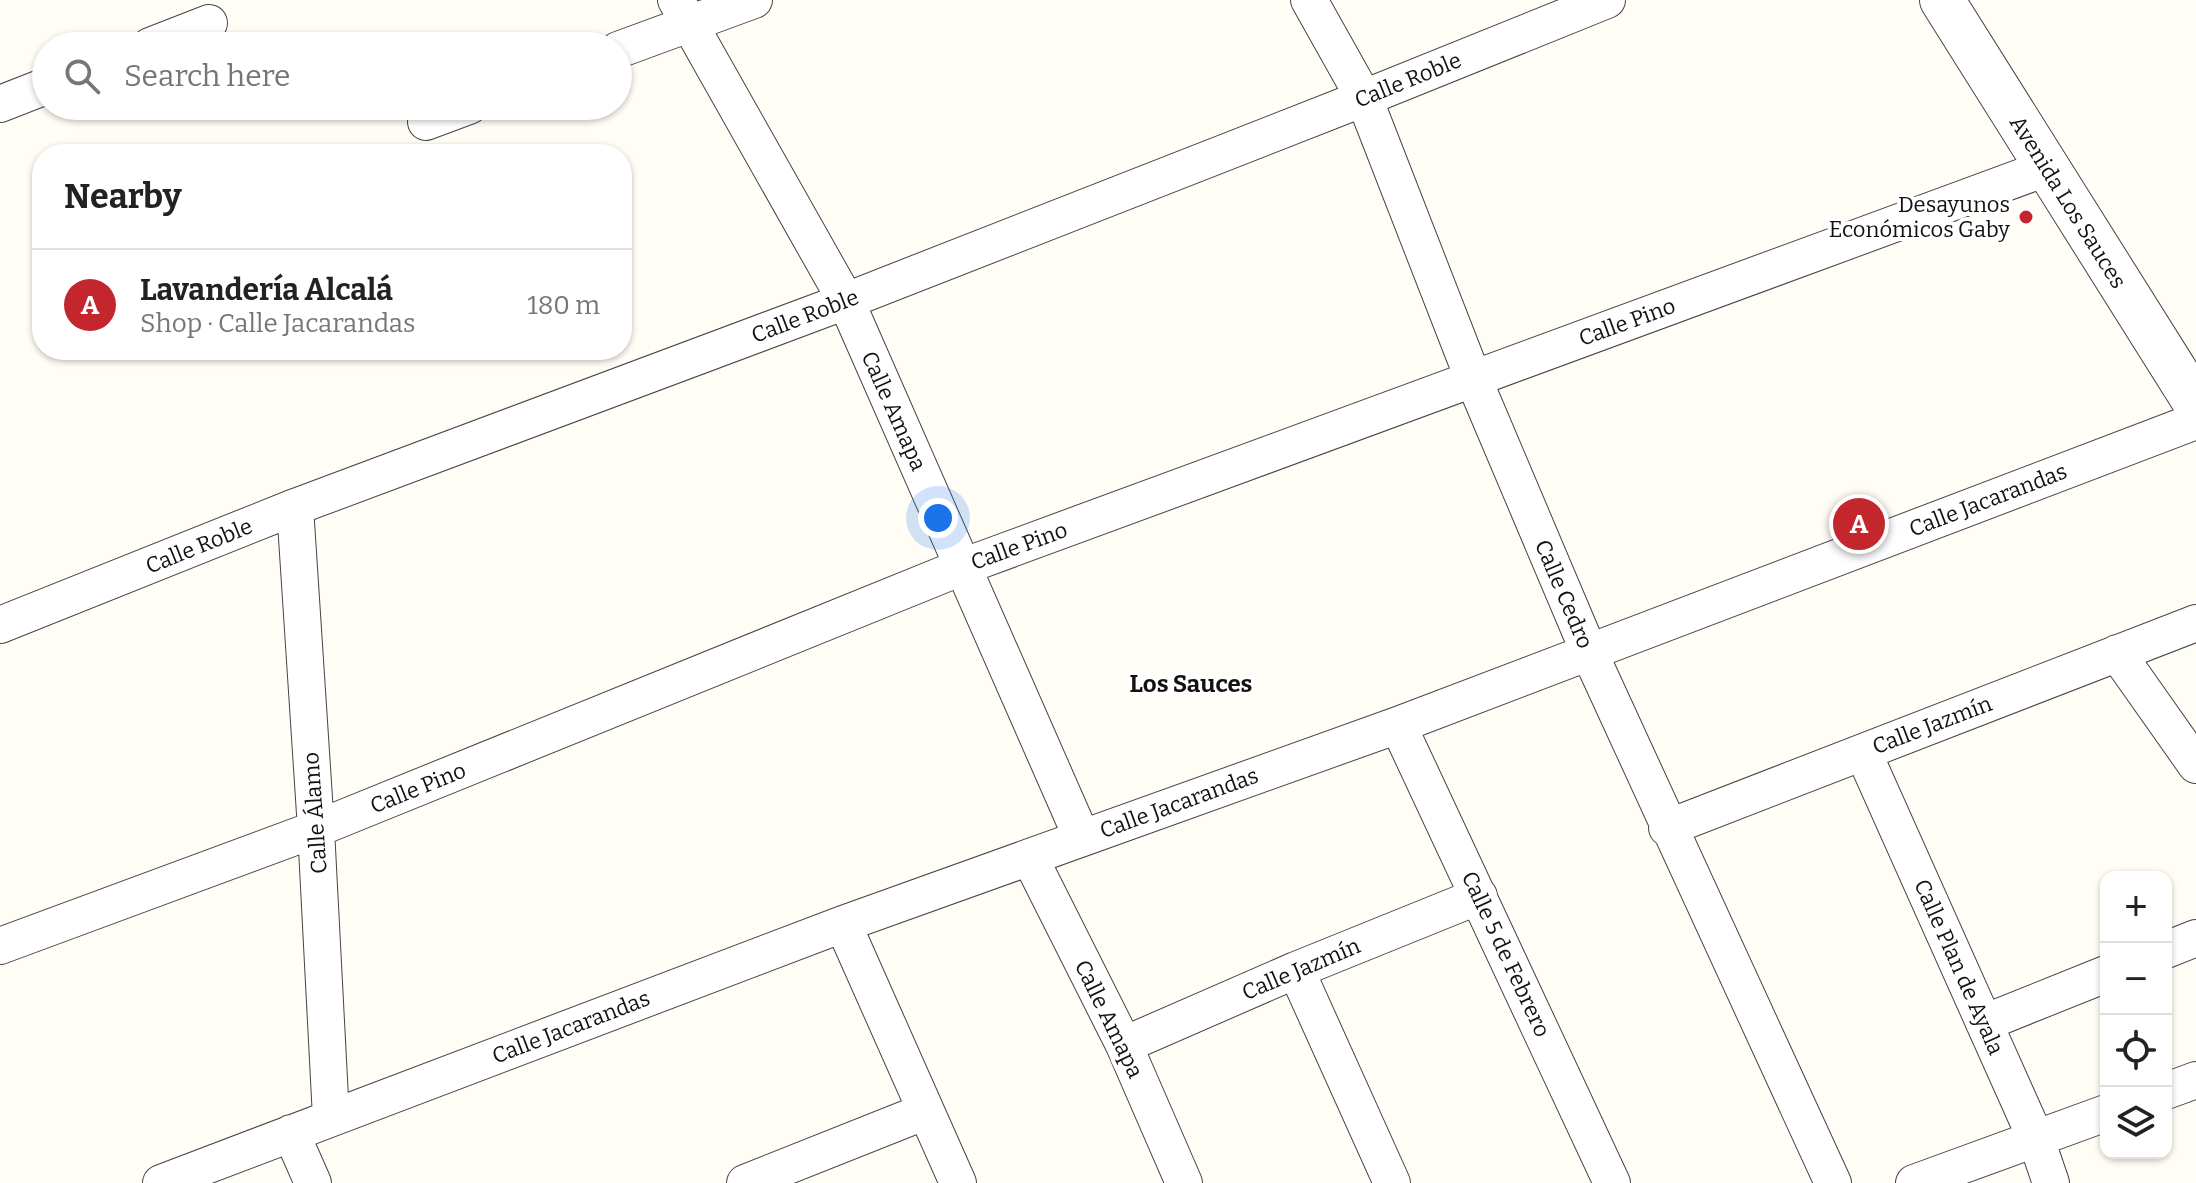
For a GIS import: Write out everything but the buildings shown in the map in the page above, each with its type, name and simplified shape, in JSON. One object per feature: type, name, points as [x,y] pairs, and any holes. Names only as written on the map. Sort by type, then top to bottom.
[{"type":"street","points":[[632,42],[682,12],[754,0]]},
{"type":"street","name":"Calle Cedro","points":[[1309,0],[1364,98],[1473,378],[1589,652],[1667,828],[1833,1183]]},
{"type":"street","name":"Calle Roble","points":[[0,625],[295,507],[846,301],[1607,0]]},
{"type":"street","name":"Avenida Los Sauces","points":[[1942,0],[2196,404]]},
{"type":"street","name":"Calle Amapa","points":[[682,12],[846,301],[1082,838]]},
{"type":"street","points":[[186,32],[209,23]]},
{"type":"street","points":[[0,104],[32,91]]},
{"type":"street","points":[[426,122],[431,120]]},
{"type":"street","name":"Calle Pino","points":[[0,946],[316,829],[962,567],[2046,168]]},
{"type":"street","name":"Calle Jacarandas","points":[[161,1183],[843,924],[1398,725],[2196,421]]},
{"type":"street","name":"Calle Álamo","points":[[295,507],[331,1118]]},
{"type":"street","name":"Calle Jazmín","points":[[1667,828],[2196,623]]},
{"type":"street","points":[[2117,653],[2196,765]]},
{"type":"street","name":"Calle 5 de Febrero","points":[[1398,725],[1612,1183]]},
{"type":"street","name":"Calle Plan de Ayala","points":[[1863,752],[2036,1139],[2051,1183]]},
{"type":"street","name":"Calle Amapa","points":[[1030,858],[1124,1045],[1184,1183]]},
{"type":"street","name":"Calle Jazmín","points":[[1124,1045],[1296,970],[1479,896]]},
{"type":"street","points":[[843,924],[958,1183]]},
{"type":"street","points":[[2172,948],[2196,938]]},
{"type":"street","points":[[1296,970],[1392,1183]]},
{"type":"street","points":[[1984,1023],[2100,976]]},
{"type":"street","points":[[2172,1089],[2196,1080]]},
{"type":"street","points":[[747,1183],[926,1111]]},
{"type":"street","points":[[1914,1183],[2100,1115]]},
{"type":"street","points":[[291,1133],[313,1183]]},
{"type":"place","name":"Desayunos Económicos Gaby","points":[[2026,217]]},
{"type":"place","name":"Lavandería Alcalá","points":[[1859,524]]},
{"type":"district","name":"Los Sauces","points":[[1191,684]]}]
